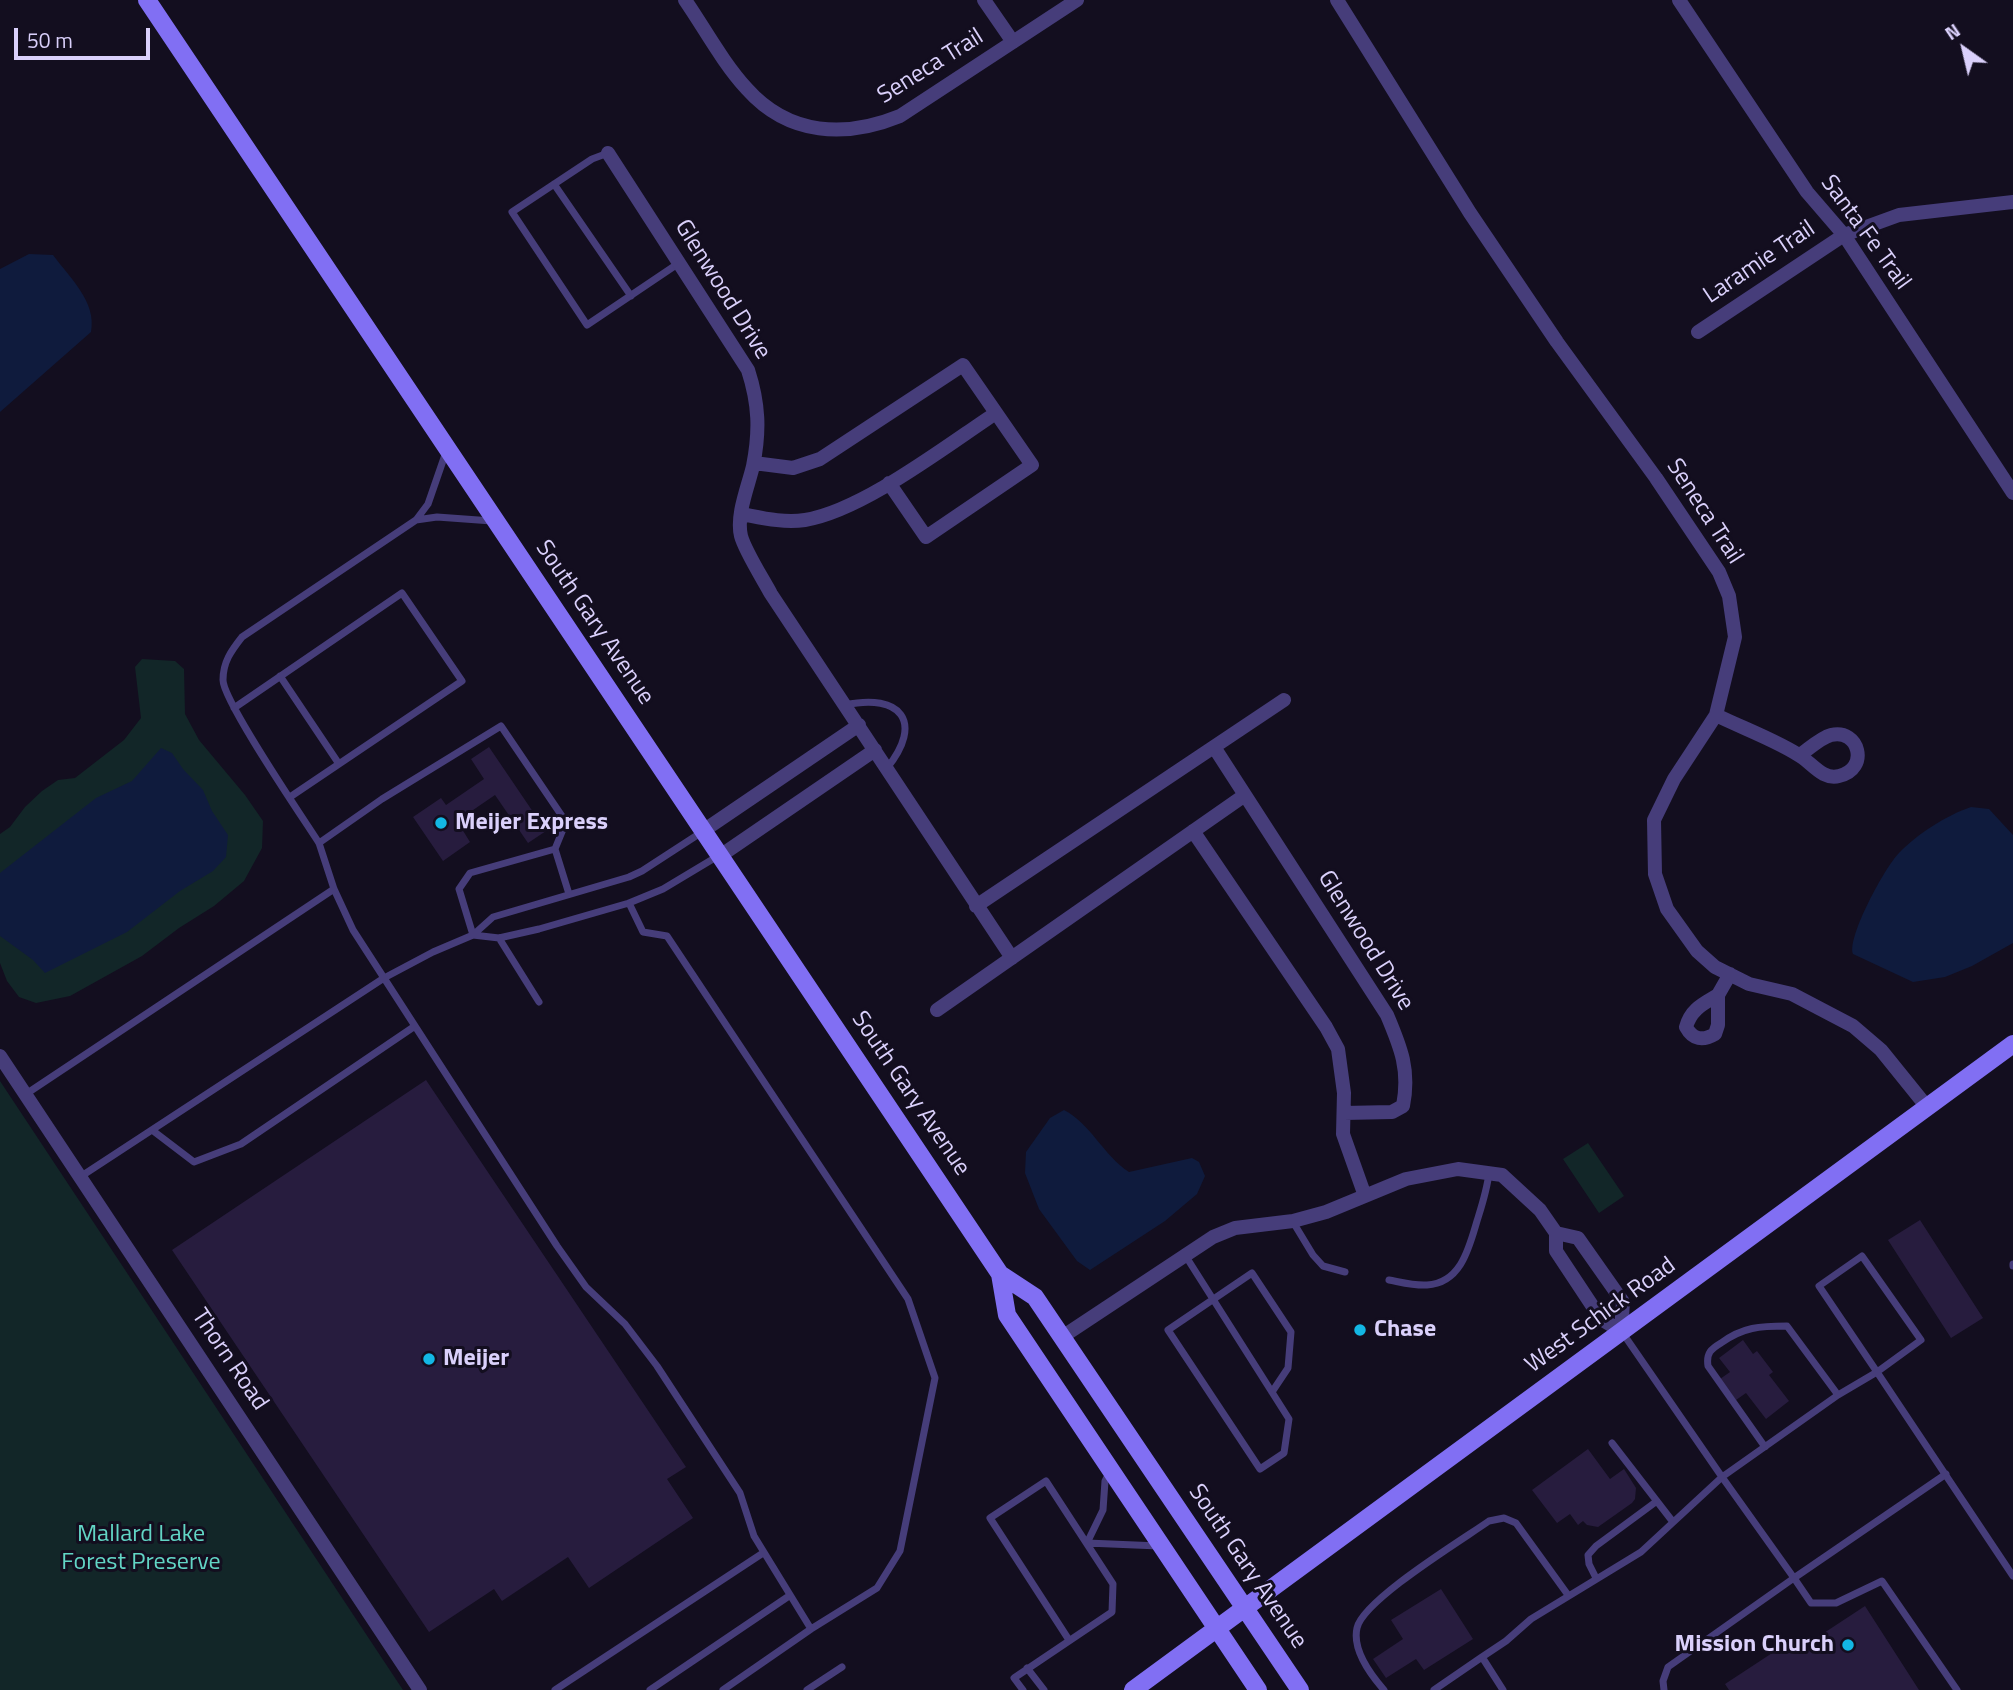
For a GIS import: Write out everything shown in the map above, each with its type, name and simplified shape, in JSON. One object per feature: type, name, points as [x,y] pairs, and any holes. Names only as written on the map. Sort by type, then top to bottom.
[{"type":"main road","name":"South Gary Avenue","points":[[147,0],[1000,1274],[1035,1297],[1300,1690]]},
{"type":"main road","name":"West Schick Road","points":[[1133,1690],[2013,1044]]},
{"type":"main road","name":"South Gary Avenue","points":[[1000,1274],[1007,1315],[1258,1690]]},
{"type":"street","name":"Seneca Trail","points":[[685,0],[748,90],[777,114],[812,130],[852,130],[876,126],[900,116],[1077,0]]},
{"type":"street","points":[[984,0],[1013,42]]},
{"type":"street","name":"Seneca Trail","points":[[1337,0],[1470,213],[1719,572],[1732,608],[1735,637],[1716,715],[1674,779],[1654,820],[1654,859],[1660,895],[1680,930],[1697,951],[1716,967],[1749,984],[1792,994],[1853,1026],[1881,1050],[1927,1107]]},
{"type":"street","name":"Santa Fe Trail","points":[[1679,0],[1807,192],[1844,235],[2013,494]]},
{"type":"street","name":"Glenwood Drive","points":[[608,153],[748,370],[759,416],[754,463],[742,514],[741,536],[771,594],[1012,958]]},
{"type":"street","name":"Laramie Trail","points":[[1698,332],[1844,235],[1899,215],[2013,202]]},
{"type":"street","points":[[754,463],[793,468],[820,459],[963,365],[1032,465],[926,537],[889,483]]},
{"type":"street","points":[[742,514],[776,521],[813,518],[846,505],[889,483],[996,413]]},
{"type":"street","points":[[976,906],[1284,700]]},
{"type":"street","points":[[1716,715],[1800,755]]},
{"type":"street","points":[[703,831],[859,725]]},
{"type":"street","name":"Glenwood Drive","points":[[1214,747],[1387,1015],[1404,1055],[1407,1086],[1403,1106],[1392,1112],[1344,1113]]},
{"type":"street","points":[[720,856],[875,750]]},
{"type":"street","points":[[937,1010],[1245,795]]},
{"type":"street","points":[[1193,831],[1326,1027],[1338,1049],[1345,1093],[1343,1134],[1365,1196]]},
{"type":"street","points":[[1718,995],[1730,974]]},
{"type":"street","name":"Thorn Road","points":[[0,1056],[420,1690]]},
{"type":"street","points":[[1062,1337],[1213,1237],[1236,1228],[1293,1221],[1326,1212],[1406,1179],[1458,1169],[1502,1175],[1540,1210],[1556,1233],[1556,1251],[1601,1319],[1621,1331],[1623,1302],[1578,1238],[1556,1233]]},
{"type":"lane","points":[[608,153],[592,159],[512,212],[587,326],[680,263]]},
{"type":"lane","points":[[554,184],[631,296]]},
{"type":"lane","points":[[448,448],[428,503],[416,520],[242,637],[227,657],[222,683],[234,708],[319,844],[334,889],[353,930],[586,1287],[625,1324],[657,1366],[740,1493],[754,1536],[811,1629]]},
{"type":"lane","points":[[416,520],[437,517],[496,521]]},
{"type":"lane","points":[[234,708],[402,593],[462,681],[290,797]]},
{"type":"lane","points":[[280,676],[339,764]]},
{"type":"lane","points":[[845,705],[866,700],[884,703],[896,709],[904,719],[906,736],[898,754],[887,768]]},
{"type":"lane","points":[[319,844],[382,799],[501,726],[566,822],[555,849],[569,894]]},
{"type":"lane","points":[[80,1177],[384,978],[473,935],[493,916],[629,877],[703,831]]},
{"type":"lane","points":[[473,935],[459,889],[470,873],[555,849]]},
{"type":"lane","points":[[473,935],[499,938],[629,903],[663,889],[720,856]]},
{"type":"lane","points":[[26,1095],[334,889]]},
{"type":"lane","points":[[629,903],[643,932],[667,936],[908,1299],[935,1378],[900,1551],[877,1588],[811,1629],[723,1690]]},
{"type":"lane","points":[[499,938],[539,1002]]},
{"type":"lane","points":[[152,1130],[194,1162],[241,1144],[415,1026]]},
{"type":"lane","points":[[1389,1280],[1427,1285],[1449,1278],[1459,1268],[1467,1254],[1488,1187],[1489,1173]]},
{"type":"lane","points":[[1293,1221],[1313,1255],[1323,1266],[1345,1272]]},
{"type":"lane","points":[[1185,1254],[1213,1299],[1289,1419],[1284,1453],[1260,1469],[1168,1330],[1213,1299],[1252,1273],[1291,1332],[1288,1368],[1272,1392]]},
{"type":"lane","points":[[1434,1690],[1506,1641],[1531,1619],[1641,1552],[1721,1477],[1838,1395],[1877,1373],[1921,1340],[1863,1256],[1819,1286],[1877,1373],[1945,1474],[2013,1576]]},
{"type":"lane","points":[[1765,1447],[1708,1366],[1707,1357],[1711,1350],[1737,1332],[1762,1326],[1787,1326],[1838,1395]]},
{"type":"lane","points":[[1621,1331],[1811,1603],[1836,1603],[1882,1581],[1957,1690]]},
{"type":"lane","points":[[1612,1443],[1673,1522]]},
{"type":"lane","points":[[1087,1543],[1103,1510],[1105,1481],[1111,1469]]},
{"type":"lane","points":[[1664,1690],[1663,1681],[1668,1667],[1945,1474]]},
{"type":"lane","points":[[1023,1690],[1014,1678],[1112,1612],[1113,1584],[1046,1481],[990,1518],[1069,1640]]},
{"type":"lane","points":[[1595,1578],[1588,1555],[1596,1546],[1657,1501]]},
{"type":"lane","points":[[1384,1690],[1360,1654],[1356,1641],[1357,1626],[1364,1614],[1381,1597],[1489,1521],[1504,1518],[1516,1523],[1568,1595]]},
{"type":"lane","points":[[1087,1543],[1163,1546]]},
{"type":"lane","points":[[555,1690],[763,1553]]},
{"type":"lane","points":[[650,1690],[789,1596]]},
{"type":"lane","points":[[1482,1657],[1503,1690]]},
{"type":"lane","points":[[810,1689],[842,1667]]},
{"type":"lane","points":[[1027,1668],[1044,1690]]},
{"type":"green space","points":[[142,659],[175,661],[184,669],[185,714],[199,740],[263,821],[262,848],[244,881],[214,906],[142,956],[70,996],[36,1003],[19,997],[7,981],[0,963],[0,834],[10,827],[42,791],[58,780],[75,778],[124,740],[141,718],[135,667]]},
{"type":"green space","name":"Mallard Lake Forest Preserve","points":[[0,1081],[403,1690],[0,1690]]},
{"type":"green space","points":[[1588,1143],[1624,1196],[1599,1213],[1563,1159]]},
{"type":"water","points":[[29,254],[53,255],[86,301],[92,321],[91,332],[0,412],[0,269]]},
{"type":"water","points":[[161,748],[172,753],[203,790],[212,811],[228,835],[226,857],[213,871],[180,891],[127,932],[45,973],[33,960],[0,936],[0,873],[96,798],[132,781]]},
{"type":"water","points":[[1971,807],[1989,809],[2013,835],[2013,943],[1972,966],[1945,977],[1913,982],[1853,954],[1861,918],[1899,853],[1923,832]]},
{"type":"water","points":[[1064,1110],[1082,1123],[1129,1172],[1192,1158],[1199,1162],[1205,1176],[1197,1194],[1165,1221],[1090,1270],[1077,1261],[1039,1209],[1025,1173],[1026,1152],[1050,1118]]},
{"type":"building","points":[[489,747],[546,831],[528,843],[495,795],[457,821],[470,842],[443,861],[413,817],[441,798],[446,805],[484,779],[471,759]]},
{"type":"building","name":"Meijer","points":[[426,1080],[686,1467],[667,1479],[693,1518],[589,1588],[568,1557],[502,1601],[494,1589],[429,1632],[172,1250]]},
{"type":"building","points":[[1920,1220],[1983,1318],[1951,1338],[1888,1240]]},
{"type":"building","points":[[1743,1340],[1753,1354],[1757,1351],[1773,1372],[1769,1375],[1789,1401],[1766,1419],[1746,1393],[1736,1400],[1720,1379],[1730,1372],[1719,1358]]},
{"type":"building","points":[[1588,1449],[1610,1479],[1624,1469],[1636,1488],[1635,1499],[1598,1527],[1587,1525],[1583,1521],[1578,1525],[1570,1514],[1557,1523],[1532,1490]]},
{"type":"building","points":[[1441,1589],[1473,1639],[1424,1670],[1416,1659],[1386,1678],[1373,1659],[1403,1639],[1391,1620]]},
{"type":"building","name":"Mission Church","points":[[1865,1606],[1919,1690],[1729,1690],[1725,1684],[1792,1640],[1798,1650]]},
{"type":"place","name":"Meijer Express","points":[[441,823]]},
{"type":"place","name":"Chase","points":[[1360,1330]]},
{"type":"place","name":"Meijer","points":[[429,1359]]},
{"type":"place","name":"Mission Church","points":[[1848,1645]]}]
